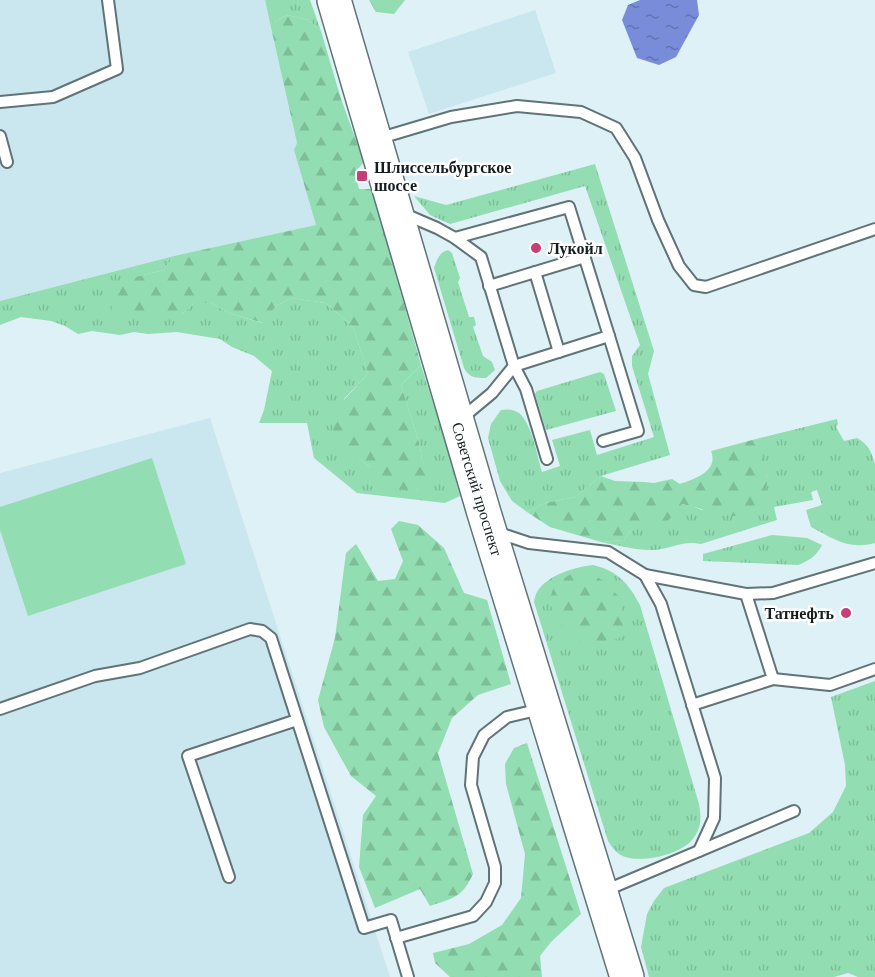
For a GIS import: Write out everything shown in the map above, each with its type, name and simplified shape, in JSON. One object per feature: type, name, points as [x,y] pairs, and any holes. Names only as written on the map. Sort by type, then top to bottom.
[{"type":"main road","name":"Советский проспект","points":[[334,0],[489,529],[627,977]]},
{"type":"lane","points":[[0,102],[53,97],[117,69],[108,0]]},
{"type":"lane","points":[[374,139],[451,117],[517,106],[581,112],[616,128],[635,158],[678,266],[694,285],[706,287],[875,229]]},
{"type":"lane","points":[[0,136],[7,162]]},
{"type":"lane","points":[[455,238],[569,207],[638,431],[603,441]]},
{"type":"lane","points":[[394,210],[437,228],[481,257],[514,366],[526,389],[547,459]]},
{"type":"lane","points":[[489,286],[585,257]]},
{"type":"lane","points":[[535,272],[559,352]]},
{"type":"lane","points":[[457,422],[492,393],[514,366],[609,336]]},
{"type":"lane","points":[[489,529],[529,543],[608,552],[645,575],[746,594],[773,593],[875,563]]},
{"type":"lane","points":[[645,575],[661,604],[715,778],[714,818],[699,851]]},
{"type":"lane","points":[[746,594],[773,679]]},
{"type":"lane","points":[[0,709],[95,676],[140,668],[250,629],[262,632],[271,638],[364,928],[391,920],[408,977]]},
{"type":"lane","points":[[692,705],[773,679],[830,685],[875,669]]},
{"type":"lane","points":[[396,938],[473,916],[486,902],[495,883],[495,867],[471,785],[473,757],[484,735],[507,717],[544,708]]},
{"type":"lane","points":[[229,877],[189,756],[297,720]]},
{"type":"lane","points":[[600,892],[794,812]]},
{"type":"shaded area","points":[[0,0],[265,0],[297,143],[294,150],[316,225],[174,256],[0,301]]},
{"type":"shaded area","points":[[535,10],[556,73],[429,114],[408,52]]},
{"type":"shaded area","points":[[210,418],[390,977],[0,977],[0,473]]},
{"type":"green space","points":[[265,0],[310,0],[321,31],[308,20],[288,15],[270,23]]},
{"type":"green space","points":[[369,0],[405,0],[394,14],[376,12]]},
{"type":"green space","points":[[288,15],[308,20],[321,31],[341,99],[364,162],[355,172],[359,189],[372,189],[421,365],[401,385],[430,479],[416,491],[378,487],[370,467],[338,444],[329,416],[368,374],[353,327],[326,303],[291,298],[276,306],[263,323],[229,313],[211,303],[194,303],[182,314],[134,317],[112,315],[111,289],[139,276],[164,270],[174,256],[316,225],[294,150],[297,143],[270,23]]},
{"type":"green space","points":[[595,164],[654,351],[648,374],[670,455],[601,476],[575,497],[545,503],[527,512],[512,501],[500,481],[488,438],[491,424],[501,410],[514,411],[524,418],[534,440],[542,472],[560,466],[552,440],[590,430],[597,455],[654,437],[632,366],[632,356],[640,345],[585,186],[450,224],[430,215],[414,196],[446,205]]},
{"type":"green space","points":[[448,250],[452,253],[460,278],[458,282],[469,317],[474,317],[476,325],[473,327],[483,356],[492,362],[495,370],[486,378],[473,377],[464,368],[434,268],[440,254]]},
{"type":"green space","points":[[174,256],[164,270],[139,276],[161,314],[182,314],[194,303],[211,303],[229,313],[262,323],[276,306],[291,298],[326,303],[353,327],[368,374],[344,399],[359,458],[370,467],[416,491],[429,479],[401,385],[421,365],[460,496],[445,503],[357,493],[314,458],[307,423],[259,423],[272,371],[254,356],[220,339],[177,332],[148,334],[134,332],[120,335],[92,331],[78,334],[51,321],[21,317],[0,325],[0,301]]},
{"type":"green space","points":[[600,372],[604,374],[616,411],[546,430],[535,394],[537,391]]},
{"type":"green space","points":[[837,419],[836,427],[844,441],[857,438],[864,443],[875,464],[875,543],[849,544],[811,527],[806,510],[822,505],[817,490],[811,492],[813,500],[774,507],[777,520],[701,544],[688,543],[648,550],[601,542],[624,540],[630,531],[682,504],[702,510],[767,477],[756,439]]},
{"type":"green space","points":[[756,439],[766,471],[767,484],[763,495],[746,513],[732,516],[682,504],[667,522],[630,531],[624,540],[601,542],[550,527],[527,512],[545,503],[575,497],[601,476],[615,481],[654,483],[672,479],[680,484],[699,477],[709,469],[713,458],[711,451]]},
{"type":"green space","points":[[152,458],[186,564],[28,616],[0,530],[0,507]]},
{"type":"green space","points":[[399,521],[418,525],[444,548],[464,593],[487,600],[511,684],[478,695],[452,718],[438,753],[473,874],[469,882],[461,893],[430,906],[420,889],[375,908],[359,867],[363,815],[376,796],[351,776],[324,727],[318,700],[335,638],[346,553],[356,544],[378,581],[395,579],[403,561],[391,529]]},
{"type":"green space","points":[[772,535],[807,538],[822,545],[812,558],[798,565],[703,561],[703,554]]},
{"type":"green space","points":[[593,565],[616,574],[631,590],[640,605],[699,804],[699,828],[695,836],[683,848],[663,856],[643,859],[625,857],[608,841],[534,602],[537,593],[547,581],[570,570]]},
{"type":"green space","points":[[571,574],[591,574],[604,581],[618,596],[625,625],[623,635],[601,645],[591,646],[586,645],[564,628],[553,614],[550,599],[558,582]]},
{"type":"green space","points":[[875,681],[875,977],[858,977],[848,973],[834,977],[649,977],[641,947],[647,914],[664,888],[809,833],[833,812],[846,786],[845,765],[831,697]]},
{"type":"green space","points":[[527,743],[581,914],[551,942],[540,956],[542,977],[450,977],[435,963],[433,953],[469,944],[502,925],[521,898],[525,854],[506,784],[505,764],[514,748]]},
{"type":"water","points":[[640,0],[697,0],[699,15],[676,57],[659,65],[637,58],[622,20],[628,5]]},
{"type":"place","name":"Шлиссельбургское шоссе","points":[[362,176]]},
{"type":"place","name":"Лукойл","points":[[536,248]]},
{"type":"place","name":"Татнефть","points":[[846,613]]}]
